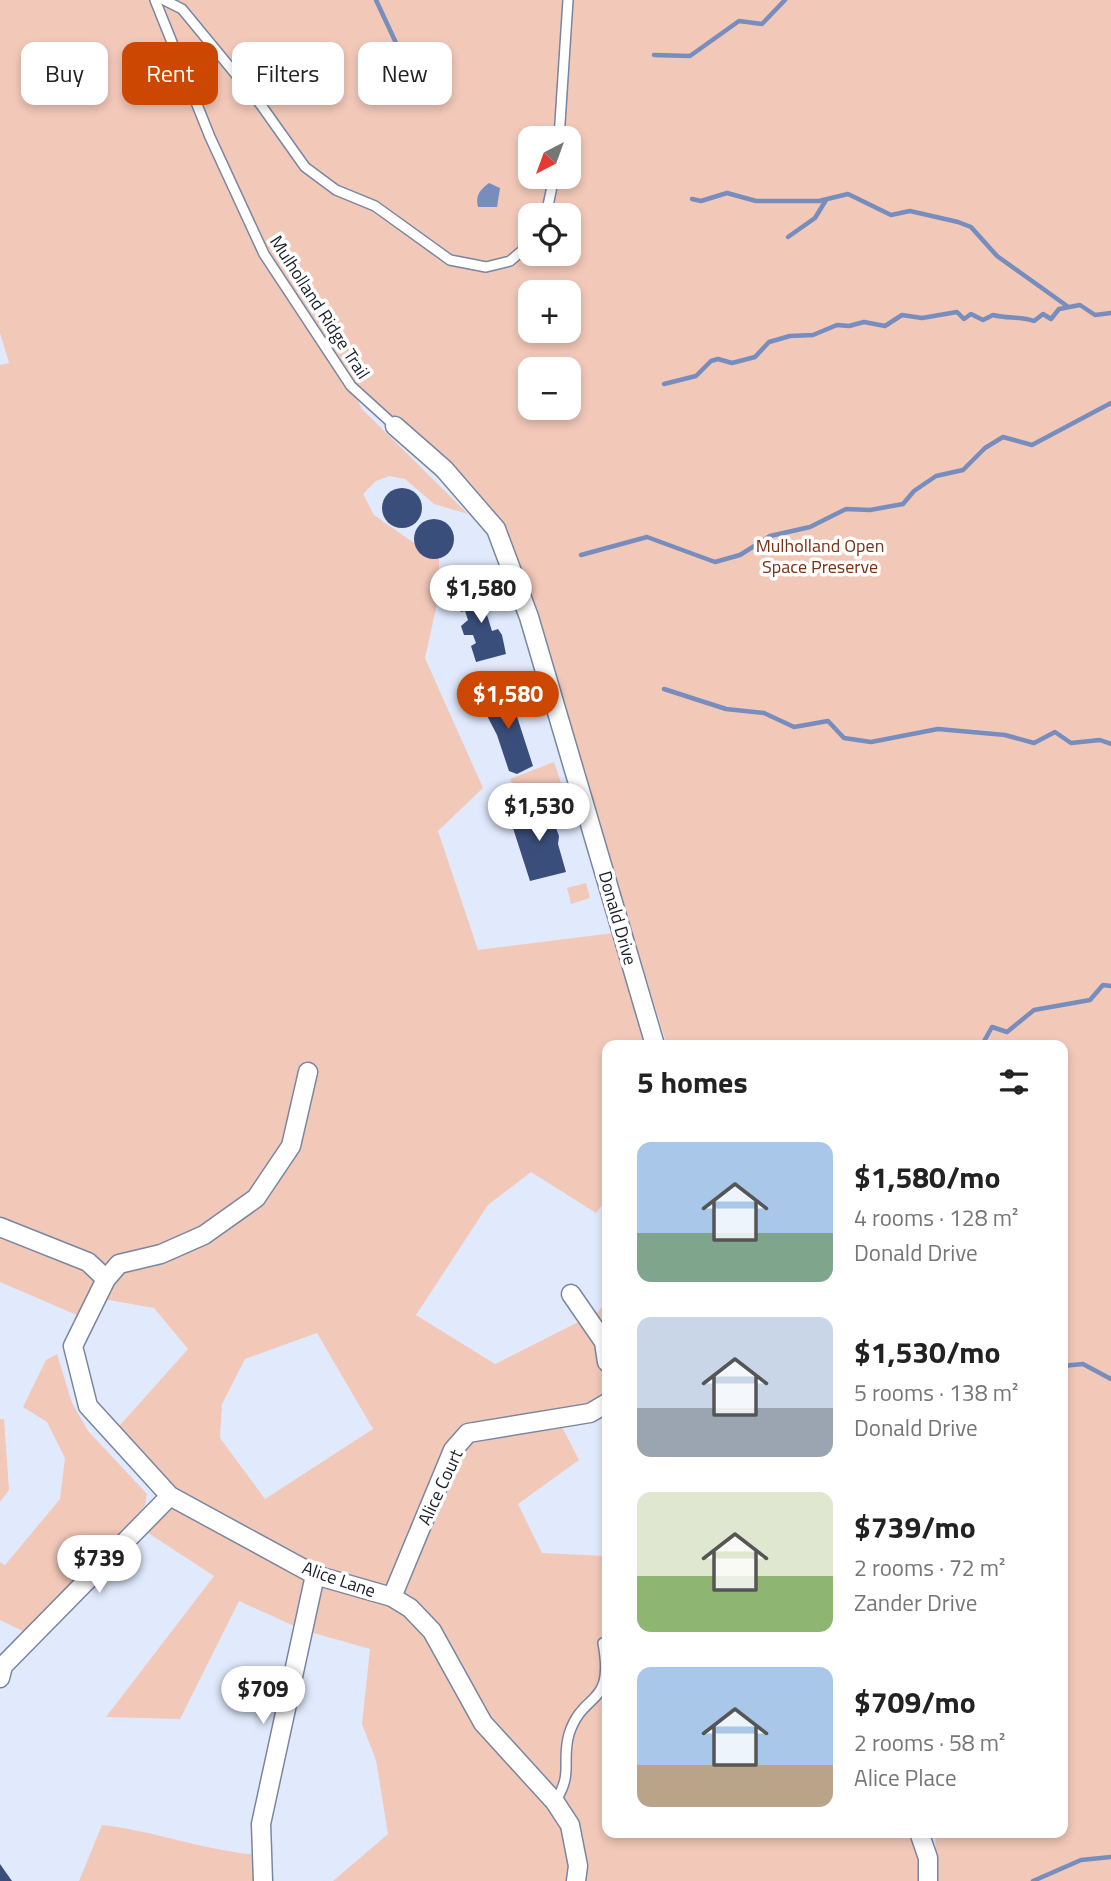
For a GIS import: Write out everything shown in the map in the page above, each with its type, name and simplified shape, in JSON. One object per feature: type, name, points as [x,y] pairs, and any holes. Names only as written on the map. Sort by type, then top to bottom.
[{"type":"street","name":"Donald Drive","points":[[395,426],[444,469],[496,529],[529,617],[654,1040]]},
{"type":"street","points":[[0,1227],[88,1262],[106,1279],[119,1264],[161,1254],[204,1235],[256,1198],[291,1146],[308,1072]]},
{"type":"street","name":"Alice Lane","points":[[106,1279],[73,1346],[88,1406],[170,1496],[315,1575],[392,1597],[410,1608],[432,1631],[483,1723],[555,1802],[570,1825],[578,1866],[576,1881]]},
{"type":"street","points":[[571,1294],[602,1339]]},
{"type":"street","name":"Alice Court","points":[[392,1597],[453,1450],[468,1433],[590,1413],[602,1407]]},
{"type":"street","points":[[0,1678],[3,1666],[170,1496]]},
{"type":"street","points":[[263,1881],[261,1824],[315,1575]]},
{"type":"street","points":[[921,1838],[928,1858],[928,1881]]},
{"type":"lane","name":"Mulholland Ridge Trail","points":[[155,0],[210,137],[264,254],[351,386],[395,426]]},
{"type":"lane","points":[[164,0],[182,9],[261,105],[305,167],[336,190],[375,206],[450,260],[486,267],[510,261],[518,254]]},
{"type":"lane","points":[[560,126],[568,0]]},
{"type":"lane","points":[[555,1802],[566,1785],[570,1734],[602,1688]]},
{"type":"green space","name":"Mulholland Open Space Preserve","points":[[0,0],[1111,0],[1111,1881],[937,1881],[935,1838],[1068,1838],[1068,1040],[665,1040],[571,735],[496,529],[352,389],[362,409],[468,514],[434,504],[405,479],[389,476],[376,481],[363,494],[374,515],[414,543],[420,554],[439,559],[439,595],[425,658],[483,788],[438,831],[478,950],[622,932],[651,1032],[647,1040],[602,1040],[602,1205],[596,1213],[531,1172],[488,1205],[416,1315],[495,1364],[598,1312],[602,1307],[602,1406],[558,1419],[579,1460],[518,1504],[542,1553],[602,1556],[602,1838],[920,1838],[928,1881],[333,1881],[388,1834],[376,1760],[362,1724],[370,1649],[303,1630],[239,1601],[180,1719],[106,1717],[214,1576],[139,1527],[169,1496],[113,1433],[188,1349],[154,1308],[97,1298],[86,1319],[0,1282],[0,365],[9,363],[0,333]],"holes":[[[317,1333],[373,1429],[265,1499],[220,1438],[222,1404],[245,1359]]]},
{"type":"green space","points":[[554,762],[562,786],[518,799],[510,779]]},
{"type":"green space","points":[[586,883],[590,898],[571,904],[567,888]]},
{"type":"green space","points":[[57,1354],[72,1403],[88,1431],[147,1494],[145,1506],[27,1633],[0,1620],[0,1562],[5,1565],[60,1499],[65,1458],[47,1422],[23,1407],[46,1360]]},
{"type":"green space","points":[[0,1419],[4,1419],[9,1490],[0,1502]]},
{"type":"green space","points":[[102,1825],[221,1850],[262,1855],[263,1881],[79,1881]]},
{"type":"water","points":[[489,183],[500,188],[497,207],[478,207],[479,193]]},
{"type":"building","points":[[402,488],[410,489],[416,494],[421,500],[421,516],[416,522],[410,527],[402,528],[394,527],[388,522],[383,516],[382,508],[383,500],[388,494],[394,489]]},
{"type":"building","points":[[434,519],[442,520],[448,525],[453,531],[453,547],[448,553],[442,558],[434,559],[426,558],[420,553],[415,547],[414,539],[415,531],[420,525],[426,520]]},
{"type":"building","points":[[485,587],[492,603],[492,610],[486,612],[492,631],[498,629],[502,635],[506,654],[476,662],[471,646],[476,643],[473,635],[464,635],[461,626],[468,620],[465,611],[461,612],[455,596]]},
{"type":"building","points":[[508,689],[533,766],[517,774],[509,771],[497,735],[482,706],[478,707],[476,702]]},
{"type":"building","points":[[535,804],[537,807],[547,804],[559,836],[558,844],[566,872],[530,881],[512,825],[521,822],[518,812]]},
{"type":"building","points":[[0,1864],[12,1881],[0,1881]]},
{"type":"waterway","points":[[376,0],[396,42]]},
{"type":"waterway","points":[[654,55],[690,56],[739,21],[762,24],[785,0]]},
{"type":"waterway","points":[[692,199],[701,201],[727,193],[756,201],[819,201],[848,194],[891,215],[910,211],[958,222],[971,227],[997,256],[1067,306]]},
{"type":"waterway","points":[[788,237],[815,218],[826,200]]},
{"type":"waterway","points":[[664,384],[696,376],[711,361],[718,359],[732,363],[755,357],[769,342],[790,336],[813,335],[837,325],[849,326],[864,322],[885,326],[902,315],[922,318],[957,312],[964,319],[971,314],[983,320],[993,315],[1034,321],[1043,314],[1051,319],[1059,309],[1080,305],[1095,315],[1111,313]]},
{"type":"waterway","points":[[581,555],[647,537],[715,562],[740,555],[770,536],[810,527],[846,509],[870,510],[903,504],[914,491],[936,476],[963,470],[985,448],[1003,437],[1032,445],[1111,403]]},
{"type":"waterway","points":[[664,689],[726,709],[764,713],[794,727],[828,721],[844,738],[871,742],[938,729],[1005,735],[1034,743],[1055,732],[1071,743],[1100,740],[1111,744]]},
{"type":"waterway","points":[[985,1040],[992,1027],[1007,1032],[1034,1010],[1090,1000],[1103,985],[1111,986]]},
{"type":"waterway","points":[[1068,1365],[1083,1364],[1111,1379]]},
{"type":"waterway","points":[[1033,1881],[1081,1860],[1111,1857]]}]
